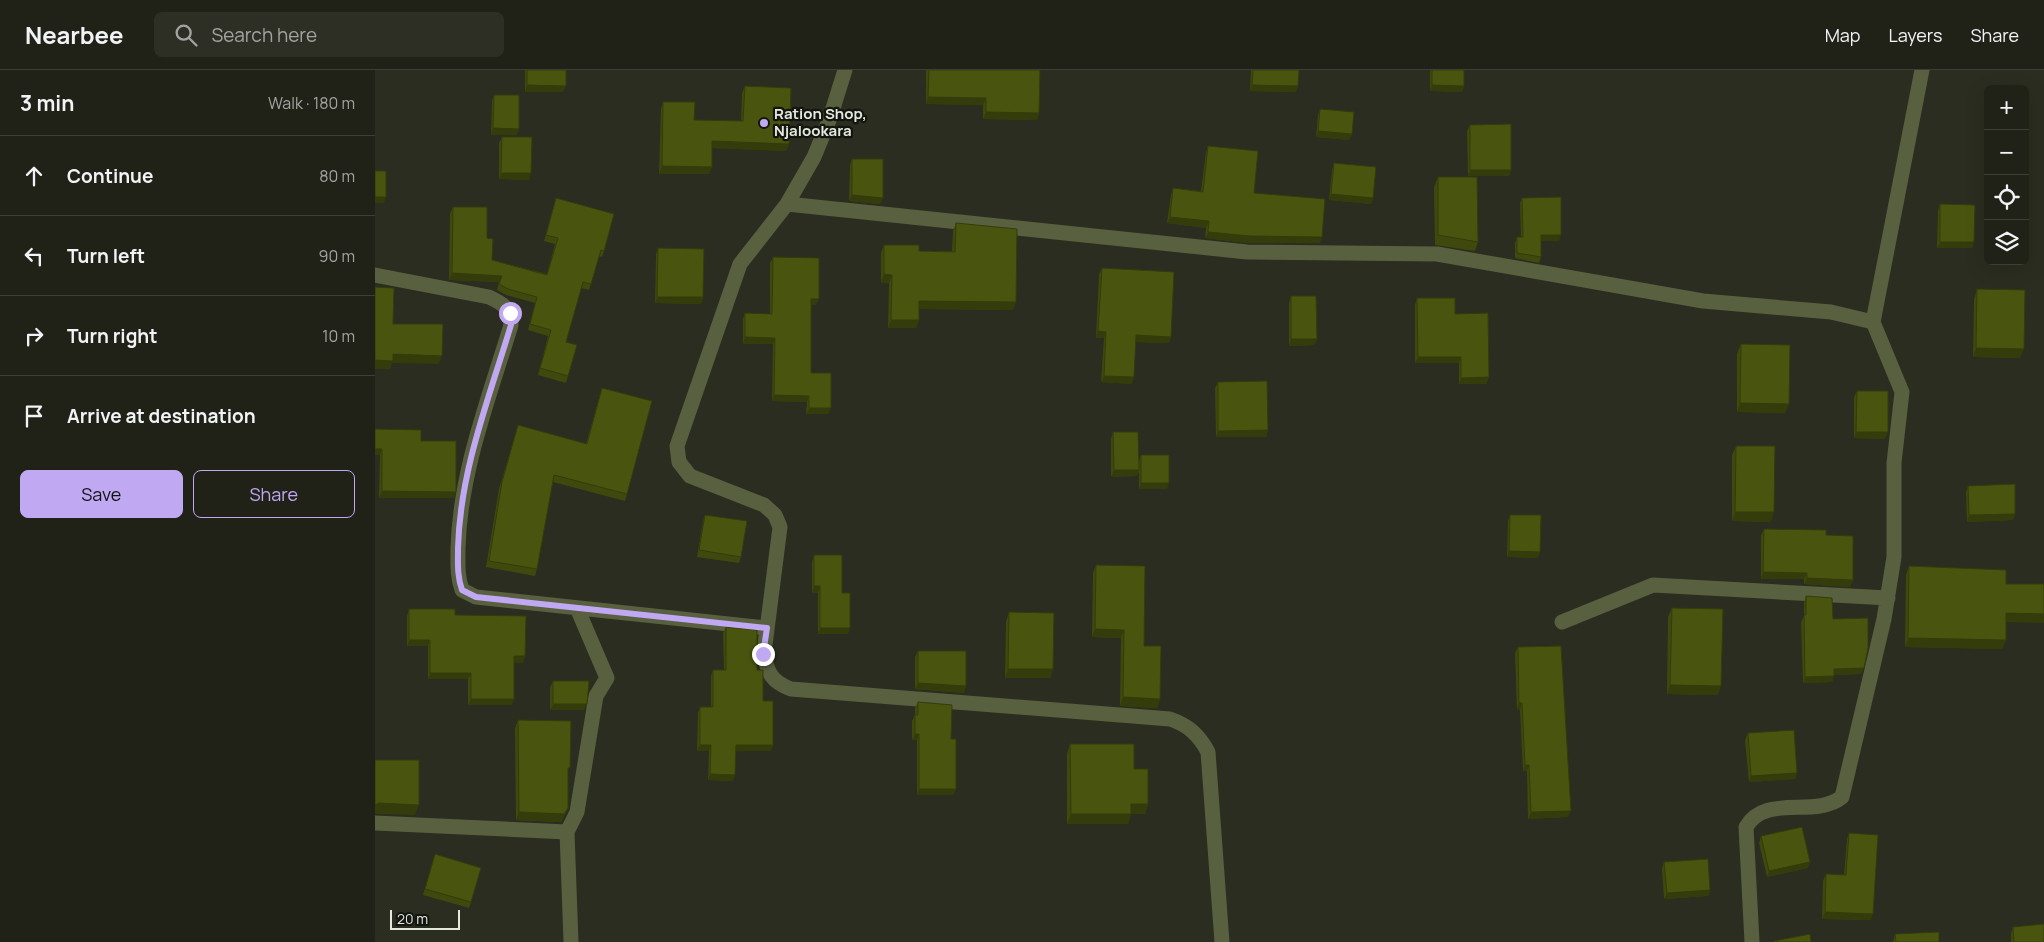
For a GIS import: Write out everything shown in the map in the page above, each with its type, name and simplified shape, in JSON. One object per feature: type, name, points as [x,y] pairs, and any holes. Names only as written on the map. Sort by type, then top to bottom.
[{"type":"street","points":[[845,70],[830,118],[814,157],[787,204],[740,264],[677,446],[679,462],[690,476],[763,505],[775,516],[780,527],[763,654],[767,672],[778,684],[791,688],[1170,719],[1193,731],[1202,740],[1209,758],[1222,942]]},
{"type":"street","points":[[1752,942],[1746,827],[1751,819],[1763,811],[1822,807],[1833,804],[1842,797],[1888,598],[1894,557],[1894,463],[1902,392],[1873,322],[1922,70]]},
{"type":"street","points":[[787,204],[1247,252],[1437,254],[1703,302],[1831,312],[1873,322]]},
{"type":"street","points":[[375,275],[489,297],[504,304],[510,313],[511,325],[472,454],[459,526],[458,578],[462,590],[476,597],[767,628]]},
{"type":"street","points":[[1562,622],[1653,585],[1888,598]]},
{"type":"street","points":[[571,942],[567,832],[577,812],[596,696],[607,678],[577,608]]},
{"type":"street","points":[[375,823],[567,832]]},
{"type":"building","points":[[527,70],[566,70],[566,86],[527,85]]},
{"type":"building","points":[[929,70],[1040,70],[1039,113],[986,112],[986,98],[928,97]]},
{"type":"building","points":[[1253,70],[1299,70],[1298,86],[1252,85]]},
{"type":"building","points":[[1432,70],[1464,70],[1464,86],[1432,85]]},
{"type":"building","points":[[745,86],[791,88],[789,144],[712,141],[712,167],[662,166],[663,102],[695,102],[694,120],[743,121]]},
{"type":"building","points":[[494,95],[519,95],[519,129],[493,128]]},
{"type":"building","points":[[1320,109],[1354,112],[1352,134],[1318,131]]},
{"type":"building","points":[[1511,124],[1511,170],[1470,170],[1470,125]]},
{"type":"building","points":[[502,137],[532,137],[531,173],[501,173]]},
{"type":"building","points":[[1208,146],[1258,151],[1254,193],[1325,199],[1322,237],[1250,236],[1208,232],[1209,221],[1170,217],[1173,188],[1203,192]]},
{"type":"building","points":[[852,159],[883,159],[883,198],[852,195]]},
{"type":"building","points":[[1334,163],[1376,167],[1373,198],[1331,194]]},
{"type":"building","points":[[375,171],[386,171],[386,197],[375,197]]},
{"type":"building","points":[[1438,177],[1477,177],[1478,242],[1438,235]]},
{"type":"building","points":[[1561,197],[1561,235],[1541,235],[1541,257],[1517,253],[1517,237],[1523,237],[1522,198]]},
{"type":"building","points":[[556,198],[614,214],[604,251],[601,250],[591,284],[583,282],[566,342],[577,345],[568,376],[540,368],[551,330],[530,324],[537,297],[508,289],[499,284],[502,276],[452,273],[453,207],[487,207],[487,238],[493,239],[492,260],[547,275],[558,238],[546,235]]},
{"type":"building","points":[[1940,204],[1975,205],[1974,242],[1940,242]]},
{"type":"building","points":[[956,223],[1017,229],[1016,302],[919,301],[919,320],[891,320],[892,275],[884,274],[884,245],[919,245],[919,251],[955,252]]},
{"type":"building","points":[[658,248],[704,249],[703,297],[657,297]]},
{"type":"building","points":[[773,257],[819,258],[819,299],[811,299],[811,373],[831,373],[831,408],[809,408],[809,396],[774,395],[775,338],[745,337],[745,313],[772,314]]},
{"type":"building","points":[[1102,268],[1174,272],[1171,337],[1136,335],[1134,377],[1104,376],[1106,332],[1098,331]]},
{"type":"building","points":[[375,287],[394,288],[393,324],[443,324],[442,356],[393,354],[393,361],[375,360]]},
{"type":"building","points":[[1977,289],[2025,290],[2024,349],[1976,348]]},
{"type":"building","points":[[1291,296],[1316,296],[1317,339],[1291,339]]},
{"type":"building","points":[[1417,298],[1455,298],[1455,314],[1488,313],[1489,377],[1461,378],[1461,357],[1418,357]]},
{"type":"building","points":[[1741,344],[1790,345],[1789,404],[1740,403]]},
{"type":"building","points":[[1267,381],[1268,430],[1218,431],[1218,382]]},
{"type":"building","points":[[602,388],[652,401],[627,494],[554,475],[537,569],[489,561],[502,482],[518,425],[587,444]]},
{"type":"building","points":[[1857,391],[1888,391],[1888,432],[1856,432]]},
{"type":"building","points":[[375,429],[421,430],[421,441],[456,441],[456,492],[382,491],[382,449],[375,449]]},
{"type":"building","points":[[1113,432],[1138,432],[1139,470],[1114,470]]},
{"type":"building","points":[[1736,446],[1775,446],[1774,512],[1735,512]]},
{"type":"building","points":[[1141,455],[1169,455],[1169,483],[1141,483]]},
{"type":"building","points":[[2015,484],[2015,514],[1969,515],[1968,486]]},
{"type":"building","points":[[705,515],[747,521],[741,557],[699,550]]},
{"type":"building","points":[[1510,515],[1541,515],[1540,552],[1509,551]]},
{"type":"building","points":[[1764,529],[1826,530],[1826,535],[1853,536],[1853,580],[1807,578],[1807,573],[1763,572]]},
{"type":"building","points":[[814,555],[842,555],[842,593],[850,593],[850,628],[820,628],[820,586],[814,586]]},
{"type":"building","points":[[1096,565],[1145,566],[1144,646],[1161,646],[1160,699],[1123,697],[1124,630],[1095,629]]},
{"type":"building","points":[[1909,566],[2006,570],[2006,584],[2044,584],[2044,614],[2006,613],[2006,640],[1908,638]]},
{"type":"building","points":[[1806,596],[1832,598],[1833,619],[1868,618],[1868,648],[1864,668],[1834,669],[1834,676],[1805,677],[1804,615],[1806,615]]},
{"type":"building","points":[[1672,608],[1723,609],[1721,686],[1670,685]]},
{"type":"building","points":[[409,609],[455,609],[455,615],[526,616],[525,656],[514,656],[514,699],[471,699],[471,673],[430,673],[430,640],[409,640]]},
{"type":"building","points":[[1009,612],[1054,613],[1053,669],[1008,669]]},
{"type":"building","points":[[726,627],[757,630],[757,670],[763,670],[763,701],[773,701],[773,745],[736,745],[735,775],[710,774],[711,745],[700,745],[700,707],[713,707],[713,670],[726,670]]},
{"type":"building","points":[[1561,646],[1571,811],[1531,812],[1529,765],[1525,765],[1522,703],[1519,703],[1518,647]]},
{"type":"building","points":[[918,651],[966,651],[966,686],[918,683]]},
{"type":"building","points":[[553,681],[589,681],[587,704],[553,704]]},
{"type":"building","points":[[918,702],[952,705],[951,739],[956,739],[956,789],[919,789],[919,734],[915,734],[915,715],[918,715]]},
{"type":"building","points":[[518,720],[571,721],[568,808],[564,814],[519,812]]},
{"type":"building","points":[[1794,730],[1797,773],[1751,776],[1748,733]]},
{"type":"building","points":[[1070,744],[1134,744],[1134,769],[1148,769],[1148,804],[1131,804],[1131,814],[1071,814]]},
{"type":"building","points":[[375,760],[419,760],[419,805],[379,803],[375,805]]},
{"type":"building","points":[[1802,827],[1810,862],[1769,871],[1761,836]]},
{"type":"building","points":[[1849,833],[1878,835],[1873,914],[1825,912],[1826,874],[1846,875]]},
{"type":"building","points":[[435,854],[481,868],[471,902],[425,889]]},
{"type":"building","points":[[1708,859],[1710,890],[1667,893],[1664,862]]},
{"type":"building","points":[[2044,924],[2044,942],[2014,942],[2013,927]]},
{"type":"building","points":[[1939,932],[1939,942],[1896,942],[1895,934]]},
{"type":"building","points":[[1810,934],[1811,942],[1774,942],[1774,941]]},
{"type":"place","name":"Ration Shop, Njalookara","points":[[764,123]]},
{"type":"route","points":[[510,313],[511,325],[472,454],[459,526],[458,578],[462,590],[476,597],[767,628],[763,654]]}]
